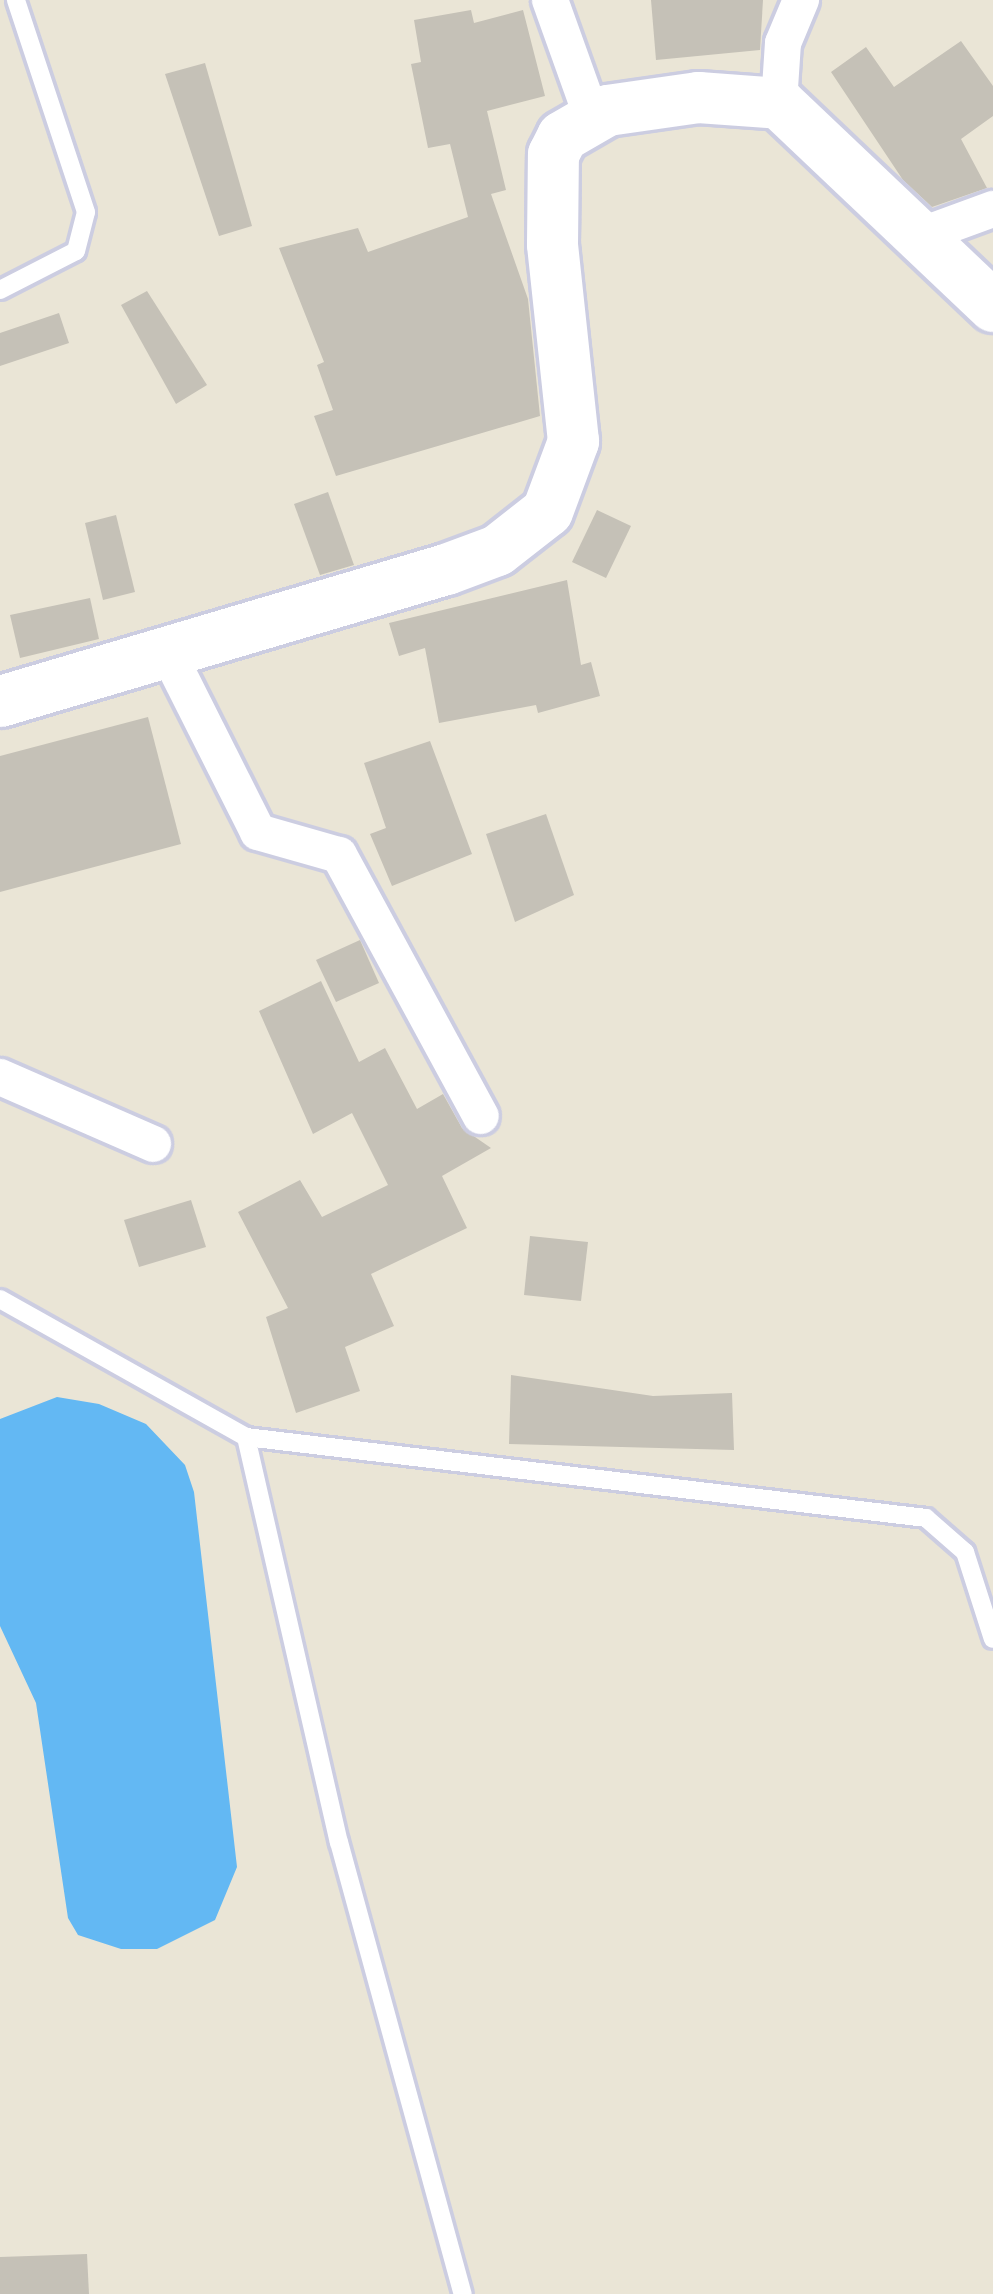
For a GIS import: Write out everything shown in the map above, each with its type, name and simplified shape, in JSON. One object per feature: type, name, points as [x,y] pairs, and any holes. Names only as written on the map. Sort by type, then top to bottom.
[{"type":"street","points":[[550,0],[592,117]]},
{"type":"street","points":[[779,103],[783,43],[801,0]]},
{"type":"street","points":[[2,691],[169,656],[480,556],[547,511],[573,441],[552,244],[554,154],[562,136],[592,117],[682,98],[779,103],[993,306]]},
{"type":"street","points":[[922,236],[993,209]]},
{"type":"street","points":[[169,656],[258,832],[339,855],[481,1116]]},
{"type":"street","points":[[0,1077],[153,1144]]},
{"type":"lane","points":[[0,290],[36,278],[76,251],[86,212],[16,0]]},
{"type":"lane","points":[[0,1300],[246,1437],[926,1518],[965,1552],[993,1639]]},
{"type":"lane","points":[[246,1437],[339,1842],[463,2294]]},
{"type":"water","points":[[57,1397],[99,1404],[146,1424],[185,1465],[194,1492],[237,1867],[215,1920],[157,1949],[121,1949],[78,1935],[68,1918],[36,1703],[0,1626],[0,1419]]},
{"type":"building","points":[[651,0],[763,0],[760,50],[656,60]]},
{"type":"building","points":[[471,10],[474,23],[523,10],[545,96],[487,111],[506,190],[491,194],[528,299],[540,416],[336,476],[314,416],[333,410],[317,365],[324,362],[279,248],[358,228],[368,252],[468,217],[450,144],[428,148],[411,64],[421,62],[414,20]]},
{"type":"building","points":[[961,41],[993,86],[993,116],[961,139],[987,188],[932,207],[903,180],[831,72],[866,47],[894,87]]},
{"type":"building","points":[[205,63],[252,226],[219,236],[165,74]]},
{"type":"building","points":[[147,291],[207,385],[176,404],[121,305]]},
{"type":"building","points":[[59,313],[69,343],[0,366],[0,333]]},
{"type":"building","points":[[328,492],[354,565],[320,575],[294,504]]},
{"type":"building","points":[[597,510],[631,526],[606,578],[572,562]]},
{"type":"building","points":[[116,515],[135,592],[103,600],[85,523]]},
{"type":"building","points":[[567,580],[581,665],[591,662],[600,696],[538,713],[536,705],[439,723],[425,648],[399,656],[389,623]]},
{"type":"building","points":[[90,598],[99,639],[20,658],[10,615]]},
{"type":"building","points":[[148,717],[181,844],[0,892],[0,756]]},
{"type":"building","points":[[430,741],[472,854],[392,886],[370,834],[386,828],[364,763]]},
{"type":"building","points":[[546,814],[574,895],[515,922],[486,834]]},
{"type":"building","points":[[360,940],[379,983],[336,1002],[316,960]]},
{"type":"building","points":[[321,981],[359,1062],[385,1048],[417,1109],[443,1094],[462,1128],[491,1148],[442,1176],[467,1228],[371,1274],[394,1326],[345,1347],[360,1391],[296,1413],[266,1317],[288,1308],[238,1212],[300,1180],[322,1217],[388,1185],[352,1113],[313,1134],[259,1011]]},
{"type":"building","points":[[191,1200],[206,1247],[139,1267],[124,1220]]},
{"type":"building","points":[[530,1236],[588,1242],[581,1301],[524,1295]]},
{"type":"building","points":[[511,1375],[653,1396],[732,1393],[734,1450],[509,1444]]},
{"type":"building","points":[[87,2254],[89,2294],[0,2294],[0,2257]]}]
